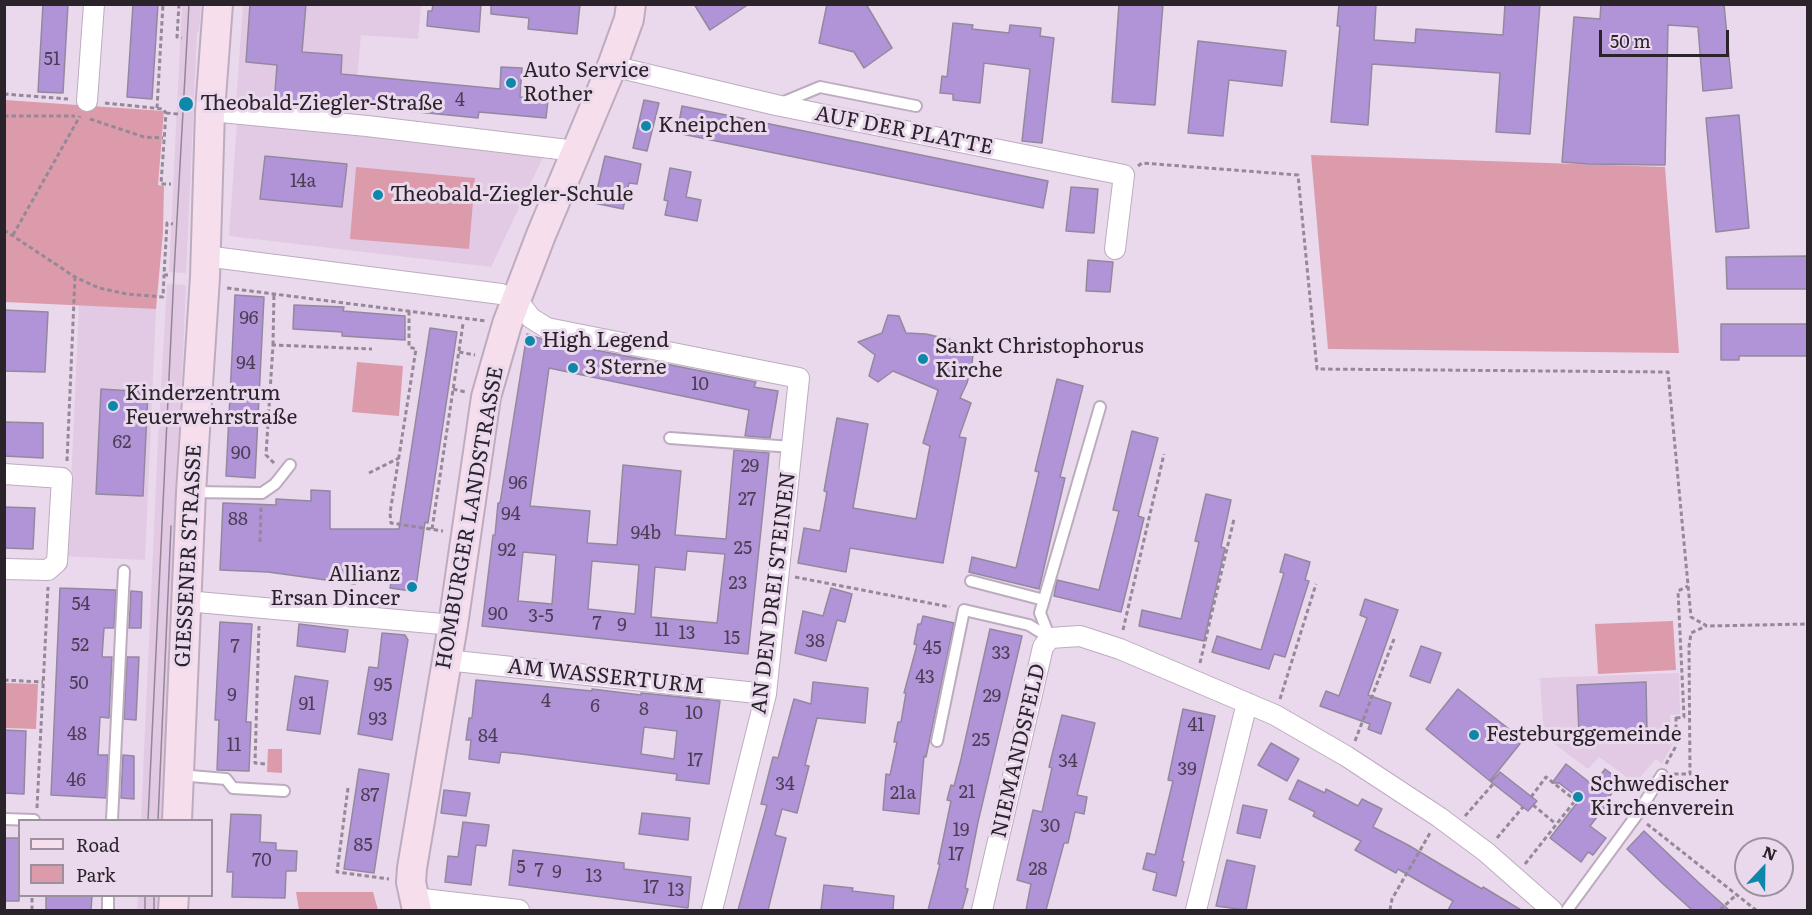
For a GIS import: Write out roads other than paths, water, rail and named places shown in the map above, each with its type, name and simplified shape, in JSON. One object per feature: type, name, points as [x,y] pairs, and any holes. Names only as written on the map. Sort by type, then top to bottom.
[{"type":"street","points":[[83,108],[94,4]]},
{"type":"street","name":"GIESSENER STRASSE","points":[[177,819],[210,111],[218,4]]},
{"type":"street","name":"HOMBURGER LANDSTRASSE","points":[[414,897],[446,660],[486,397],[512,312],[541,235],[612,66],[629,19],[631,4]]},
{"type":"street","name":"AUF DER PLATTE","points":[[612,66],[776,105],[1124,174],[1115,249]]},
{"type":"street","points":[[210,111],[368,126],[576,151]]},
{"type":"street","points":[[205,256],[501,294],[512,312]]},
{"type":"street","name":"AN DEN DREI STEINEN","points":[[512,312],[531,318],[547,328],[799,378],[766,694],[712,910]]},
{"type":"street","points":[[4,474],[62,478],[57,562],[48,570],[4,569]]},
{"type":"street","points":[[186,601],[453,624]]},
{"type":"street","points":[[1050,638],[1080,636],[1120,649],[1275,715],[1346,756],[1447,823],[1486,852],[1552,910]]},
{"type":"street","name":"NIEMANDSFELD","points":[[982,910],[1043,646],[1050,638]]},
{"type":"street","name":"AM WASSERTURM","points":[[446,660],[766,694]]},
{"type":"street","points":[[1196,910],[1247,703]]},
{"type":"street","points":[[414,897],[519,910]]},
{"type":"lane","points":[[776,105],[820,87],[916,106]]},
{"type":"lane","points":[[1050,638],[1040,613],[1100,407]]},
{"type":"lane","points":[[670,438],[792,447]]},
{"type":"lane","points":[[191,492],[262,493],[274,484],[290,465]]},
{"type":"lane","points":[[112,819],[124,571]]},
{"type":"lane","points":[[971,581],[1044,600]]},
{"type":"lane","name":"NIEMANDSFELD","points":[[937,741],[964,610],[1029,625],[1050,638]]},
{"type":"lane","points":[[179,775],[226,778],[233,788],[284,791]]},
{"type":"lane","points":[[1567,910],[1636,816],[1662,775]]},
{"type":"lane","points":[[4,819],[35,815]]},
{"type":"tram line","points":[[148,819],[189,4]]},
{"type":"tram line","points":[[158,819],[171,526]]},
{"type":"tram line","points":[[145,897],[145,910]]},
{"type":"tram line","points":[[154,897],[154,910]]},
{"type":"place","name":"Auto Service Rother","points":[[511,83]]},
{"type":"place","name":"Theobald-Ziegler-Straße","points":[[186,104]]},
{"type":"place","name":"Kneipchen","points":[[646,126]]},
{"type":"place","name":"Theobald-Ziegler-Schule","points":[[378,195]]},
{"type":"place","name":"High Legend","points":[[530,341]]},
{"type":"place","name":"Sankt Christophorus Kirche","points":[[923,359]]},
{"type":"place","name":"3 Sterne","points":[[573,368]]},
{"type":"place","name":"Kinderzentrum Feuerwehrstraße","points":[[113,406]]},
{"type":"place","name":"Allianz Ersan Dincer","points":[[412,587]]},
{"type":"place","name":"Festeburggemeinde","points":[[1474,735]]},
{"type":"place","name":"Schwedischer Kirchenverein","points":[[1578,797]]}]
